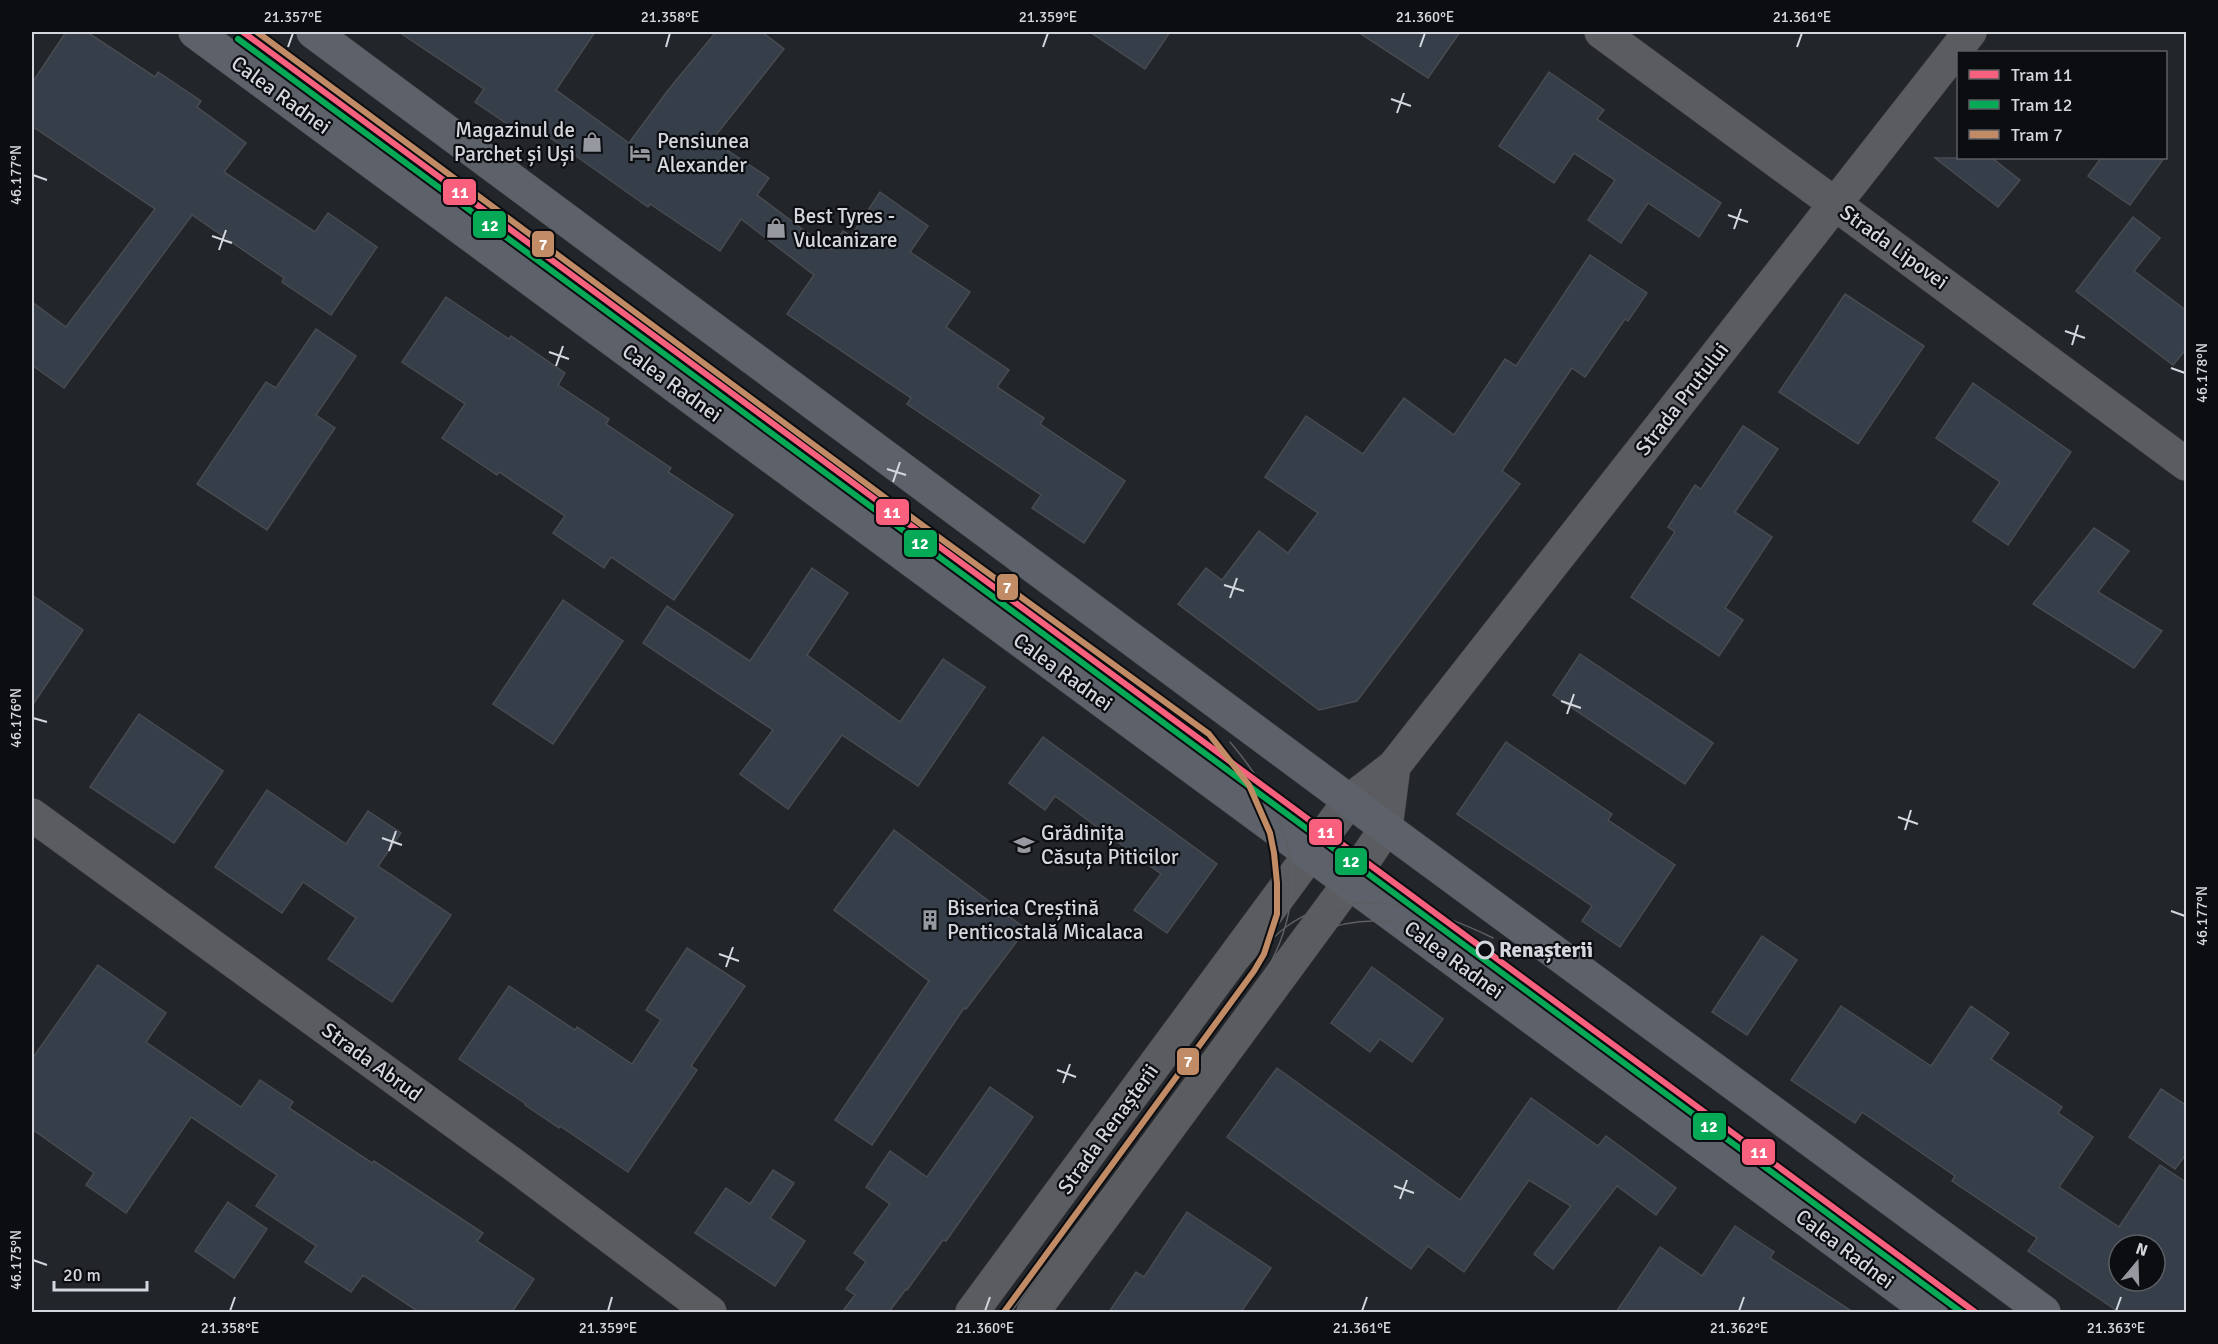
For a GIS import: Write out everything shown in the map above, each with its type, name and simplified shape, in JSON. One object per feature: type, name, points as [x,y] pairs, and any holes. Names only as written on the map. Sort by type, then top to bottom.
[{"type":"main road","name":"Calea Radnei","points":[[195,32],[1931,1312]]},
{"type":"main road","points":[[313,32],[1386,828],[2044,1312]]},
{"type":"street","name":"Strada Lipovei","points":[[1601,32],[2187,464]]},
{"type":"street","name":"Strada Prutului","points":[[1350,800],[1394,766],[1970,32]]},
{"type":"street","points":[[1033,1312],[1349,883],[1386,828],[1394,766]]},
{"type":"street","name":"Strada Renașterii","points":[[972,1312],[1350,800]]},
{"type":"street","name":"Strada Abrud","points":[[32,815],[518,1168],[710,1312]]},
{"type":"building","points":[[66,32],[87,32],[155,77],[158,72],[201,101],[197,107],[246,143],[224,172],[315,232],[328,213],[377,247],[331,315],[282,282],[284,278],[192,215],[64,388],[32,365],[32,302],[66,327],[155,209],[32,126],[32,83]]},
{"type":"building","points":[[399,32],[595,32],[556,90],[629,143],[669,89],[716,32],[762,32],[784,49],[712,140],[769,178],[757,195],[830,250],[843,231],[851,236],[880,192],[928,226],[910,252],[970,292],[946,327],[1009,370],[997,387],[1044,418],[1040,424],[1125,481],[1084,543],[1032,508],[1041,495],[907,404],[911,398],[787,314],[814,275],[741,219],[720,251],[650,204],[648,207],[532,125],[525,136],[475,102],[484,89]]},
{"type":"building","points":[[1090,32],[1170,32],[1145,69]]},
{"type":"building","points":[[1358,32],[1460,32],[1428,78]]},
{"type":"building","points":[[1549,72],[1604,110],[1597,119],[1721,203],[1699,237],[1648,203],[1621,243],[1588,220],[1615,180],[1574,153],[1554,183],[1499,146]]},
{"type":"building","points":[[1935,158],[1993,159],[2020,180],[1998,207]]},
{"type":"building","points":[[2100,159],[2163,159],[2130,205],[2088,176]]},
{"type":"building","points":[[2133,217],[2160,238],[2134,271],[2187,311],[2187,348],[2173,365],[2076,291]]},
{"type":"building","points":[[1590,255],[1647,293],[1628,321],[1625,319],[1585,377],[1572,368],[1502,471],[1520,484],[1357,701],[1319,710],[1178,604],[1206,568],[1222,580],[1259,531],[1288,553],[1318,513],[1265,477],[1306,416],[1363,454],[1404,398],[1454,435],[1505,359],[1516,366]]},
{"type":"building","points":[[1845,294],[1924,346],[1858,444],[1779,392]]},
{"type":"building","points":[[446,297],[509,339],[511,336],[565,373],[558,385],[609,419],[606,424],[671,468],[668,472],[733,515],[674,600],[611,557],[604,568],[553,533],[565,516],[499,472],[497,475],[442,438],[465,404],[402,362]]},
{"type":"building","points":[[316,329],[356,356],[316,415],[335,428],[267,530],[197,484],[266,382],[276,388]]},
{"type":"building","points":[[1973,383],[2071,452],[2008,545],[1973,521],[2000,482],[1936,438]]},
{"type":"building","points":[[1743,426],[1778,449],[1735,512],[1772,537],[1725,608],[1743,620],[1719,656],[1631,597],[1675,532],[1668,527],[1695,485],[1701,489]]},
{"type":"building","points":[[2094,528],[2129,551],[2098,592],[2162,631],[2134,668],[2033,604]]},
{"type":"building","points":[[812,568],[848,593],[807,655],[900,722],[943,659],[985,687],[918,786],[842,735],[788,809],[740,774],[773,730],[643,643],[667,606],[750,661]]},
{"type":"building","points":[[32,595],[83,630],[32,706]]},
{"type":"building","points":[[563,600],[623,641],[553,744],[493,704]]},
{"type":"building","points":[[1580,654],[1713,743],[1685,784],[1553,695]]},
{"type":"building","points":[[139,714],[223,771],[174,843],[90,787]]},
{"type":"building","points":[[1043,737],[1217,864],[1167,933],[1134,910],[1161,874],[1055,796],[1045,810],[1009,783]]},
{"type":"building","points":[[1506,742],[1612,814],[1608,820],[1675,865],[1620,947],[1582,921],[1592,906],[1457,814]]},
{"type":"building","points":[[267,790],[346,844],[368,811],[401,833],[378,866],[451,915],[392,1002],[328,959],[356,918],[303,882],[282,913],[215,867]]},
{"type":"building","name":"Biserica Creștină Penticostală Micalaca","points":[[894,830],[1026,929],[966,1009],[964,1008],[872,1145],[835,1120],[929,981],[834,910]]},
{"type":"building","points":[[1762,936],[1797,960],[1747,1035],[1712,1012]]},
{"type":"building","points":[[687,948],[745,986],[691,1066],[697,1070],[628,1172],[459,1059],[509,986],[575,1030],[577,1027],[632,1064],[661,1020],[646,1010]]},
{"type":"building","points":[[98,965],[166,1013],[146,1042],[241,1107],[260,1080],[293,1102],[289,1108],[483,1233],[477,1241],[534,1279],[512,1312],[419,1312],[363,1275],[351,1292],[305,1262],[316,1246],[256,1206],[277,1175],[191,1117],[126,1213],[86,1185],[94,1173],[32,1129],[32,1059]]},
{"type":"building","points":[[1372,967],[1443,1019],[1412,1062],[1380,1039],[1370,1052],[1331,1023]]},
{"type":"building","points":[[1841,1006],[1931,1066],[1971,1006],[2009,1033],[1991,1059],[2062,1107],[2058,1113],[2093,1137],[2059,1187],[2119,1227],[2160,1165],[2187,1183],[2187,1312],[2119,1312],[2028,1251],[2037,1238],[1952,1181],[1955,1176],[1862,1112],[1855,1123],[1791,1080]]},
{"type":"building","points":[[1277,1068],[1460,1200],[1531,1098],[1598,1146],[1606,1136],[1676,1188],[1656,1215],[1617,1186],[1553,1269],[1534,1254],[1571,1206],[1529,1180],[1464,1272],[1428,1246],[1411,1269],[1227,1137]]},
{"type":"building","points":[[990,1087],[1033,1117],[946,1241],[943,1240],[889,1312],[842,1312],[855,1295],[846,1289],[866,1262],[854,1253],[890,1204],[866,1187],[890,1151],[927,1177]]},
{"type":"building","points":[[2161,1089],[2187,1106],[2187,1153],[2175,1169],[2129,1137]]},
{"type":"building","points":[[773,1170],[794,1183],[770,1218],[805,1241],[775,1286],[695,1233],[726,1188],[750,1204]]},
{"type":"building","points":[[228,1202],[267,1229],[234,1278],[195,1251]]},
{"type":"building","points":[[1187,1212],[1271,1268],[1241,1312],[1109,1312],[1136,1272],[1144,1277]]},
{"type":"building","points":[[1735,1226],[1774,1252],[1770,1258],[1853,1312],[1616,1312],[1660,1247],[1702,1276]]},
{"type":"tram line","name":"11","points":[[243,32],[1975,1312]]},
{"type":"tram line","name":"7","points":[[257,32],[922,525],[1209,734],[1249,785],[1270,833],[1277,883],[1277,914],[1264,954],[1254,971],[1004,1312]]},
{"type":"tram line","name":"12","points":[[238,39],[1961,1312]]},
{"type":"tram line","points":[[1011,1312],[1261,980],[1278,948],[1288,916],[1292,886],[1290,856],[1282,827],[1269,798],[1252,770],[1230,742]]},
{"type":"tram line","points":[[1247,966],[1286,927],[1310,913],[1335,906],[1362,903],[1390,904],[1417,909],[1444,917],[1493,938]]},
{"type":"tram line","points":[[1275,964],[1298,944],[1322,931],[1347,923],[1374,921],[1401,923],[1428,928],[1482,947]]},
{"type":"place","name":"Magazinul de Parchet și Uși","points":[[592,142]]},
{"type":"place","name":"Pensiunea Alexander","points":[[640,153]]},
{"type":"place","name":"Best Tyres - Vulcanizare","points":[[776,228]]},
{"type":"place","name":"Grădinița Căsuța Piticilor","points":[[1024,845]]},
{"type":"place","name":"Biserica Creștină Penticostală Micalaca","points":[[930,920]]},
{"type":"place","name":"Renașterii","points":[[1485,950]]}]
